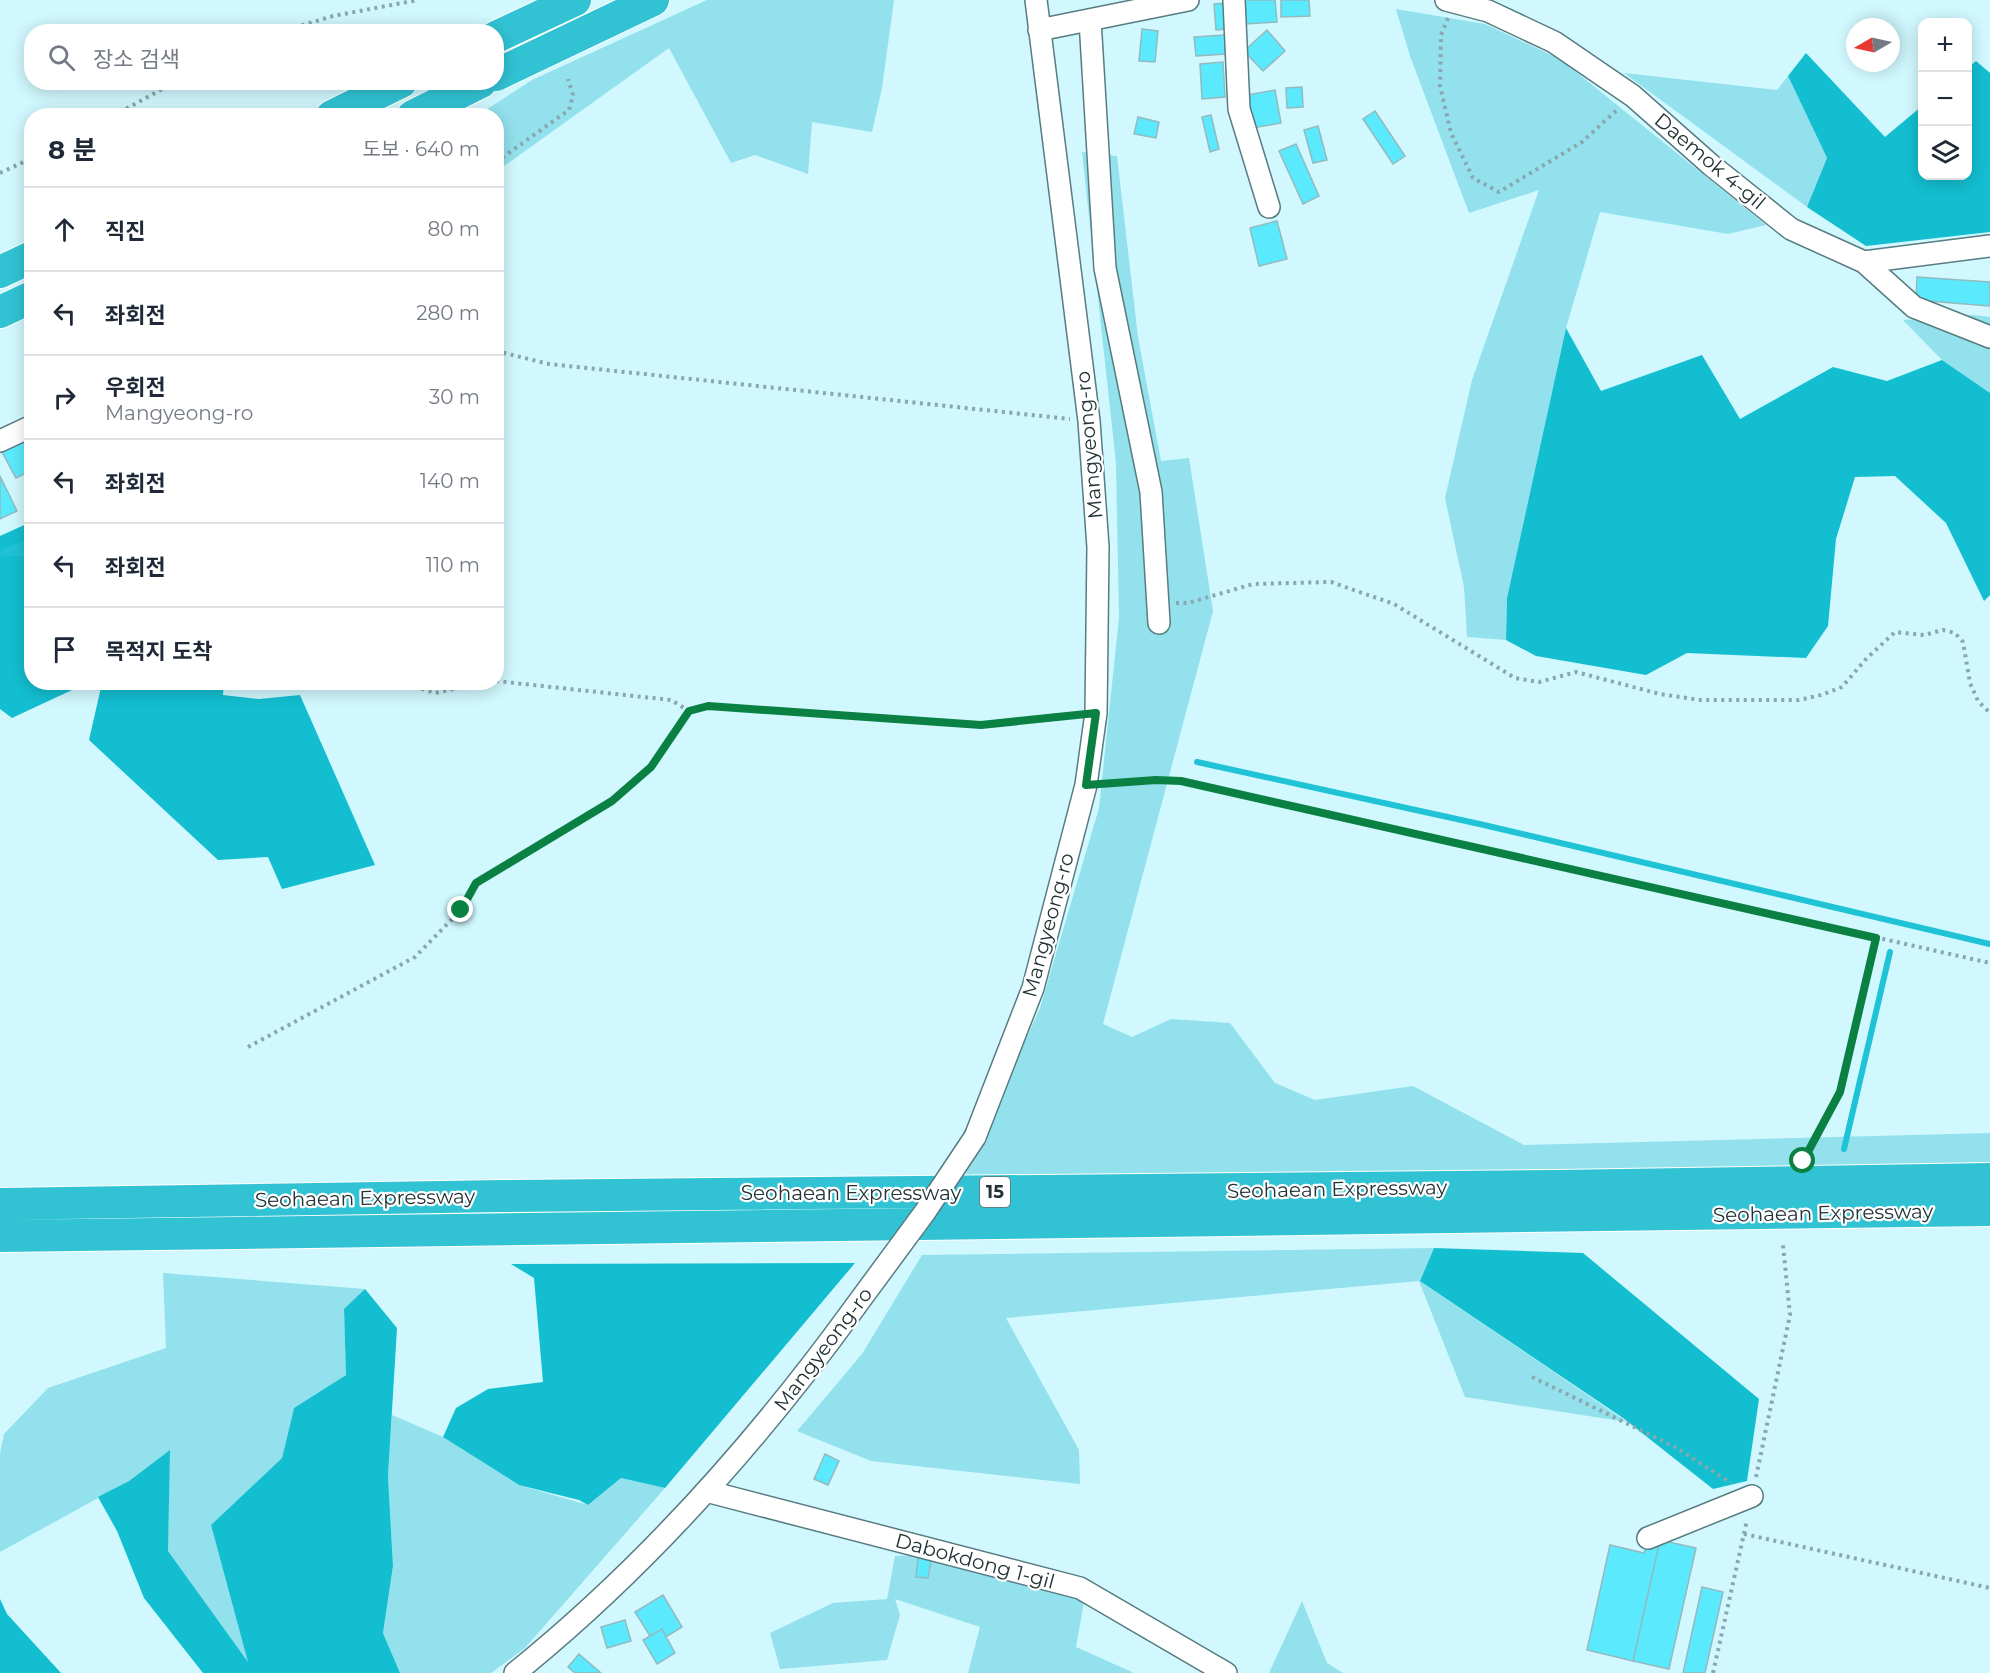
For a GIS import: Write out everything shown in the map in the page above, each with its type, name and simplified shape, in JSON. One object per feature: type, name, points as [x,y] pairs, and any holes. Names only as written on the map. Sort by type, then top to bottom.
[{"type":"highway","points":[[504,33],[575,0]]},
{"type":"highway","points":[[504,71],[654,0]]},
{"type":"highway","points":[[348,108],[385,90]]},
{"type":"highway","points":[[429,108],[466,90]]},
{"type":"highway","points":[[0,272],[24,261]]},
{"type":"highway","points":[[0,312],[24,301]]},
{"type":"highway","name":"Seohaean Expressway","points":[[0,1204],[1990,1179]]},
{"type":"highway","name":"Seohaean Expressway","points":[[0,1236],[1990,1210]]},
{"type":"street","name":"Mangyeong-ro","points":[[515,1673],[565,1633],[684,1518],[800,1384],[925,1212],[975,1137],[1033,988],[1086,785],[1096,713],[1098,547],[1089,421],[1036,0]]},
{"type":"street","points":[[1039,30],[1188,0]]},
{"type":"street","points":[[1234,0],[1239,109],[1269,207]]},
{"type":"street","name":"Daemok 4-gil","points":[[1450,1],[1488,11],[1554,42],[1633,96],[1711,165],[1791,229],[1864,262]]},
{"type":"street","points":[[1090,20],[1105,268],[1151,492],[1158,614]]},
{"type":"street","points":[[1864,262],[1990,246]]},
{"type":"street","points":[[1864,262],[1914,307],[1990,337]]},
{"type":"street","points":[[0,441],[24,430]]},
{"type":"street","name":"Dabokdong 1-gil","points":[[706,1491],[1080,1588],[1226,1673]]},
{"type":"street","points":[[1648,1538],[1752,1496]]},
{"type":"path","points":[[306,24],[333,16],[418,0]]},
{"type":"path","points":[[1450,1],[1441,35],[1440,86],[1451,133],[1473,178],[1499,192],[1582,142],[1633,96]]},
{"type":"path","points":[[504,156],[569,110],[573,95],[568,79]]},
{"type":"path","points":[[128,108],[160,90]]},
{"type":"path","points":[[0,173],[24,162]]},
{"type":"path","points":[[504,353],[549,364],[1089,421]]},
{"type":"path","points":[[1158,614],[1253,584],[1330,582],[1394,604],[1515,678],[1539,682],[1576,672],[1660,694],[1700,700],[1799,700],[1821,695],[1842,687],[1895,632],[1924,635],[1943,630],[1955,633],[1963,642],[1970,683],[1978,701],[1990,713]]},
{"type":"path","points":[[504,682],[671,700],[689,711]]},
{"type":"path","points":[[425,690],[435,693],[449,690]]},
{"type":"path","points":[[248,1047],[416,957],[461,910],[476,883],[612,801],[651,767],[689,711],[708,706],[981,725],[1096,713]]},
{"type":"path","points":[[1086,785],[1156,780],[1181,781],[1990,963]]},
{"type":"path","points":[[1803,1161],[1840,1092],[1876,938]]},
{"type":"path","points":[[1713,1673],[1790,1315],[1783,1245]]},
{"type":"path","points":[[1532,1377],[1675,1447],[1752,1496]]},
{"type":"path","points":[[1744,1534],[1990,1588]]},
{"type":"shaded area","points":[[707,0],[894,0],[882,88],[872,132],[812,122],[808,174],[755,155],[731,163],[669,48],[504,166],[504,108],[489,108],[532,80]]},
{"type":"shaded area","points":[[1396,9],[1485,24],[1560,59],[1766,225],[1728,234],[1600,212],[1566,328],[1507,598],[1506,640],[1467,637],[1464,587],[1445,498],[1472,380],[1539,190],[1469,213],[1410,56]]},
{"type":"shaded area","points":[[1806,53],[1885,137],[1918,109],[1918,180],[1972,180],[1972,64],[1976,61],[1990,73],[1990,232],[1866,246],[1807,207],[1827,158],[1788,76]]},
{"type":"shaded area","points":[[1624,73],[1777,90],[1788,76],[1827,158],[1807,207]]},
{"type":"shaded area","points":[[1082,152],[1117,156],[1138,337],[1161,461],[1189,458],[1213,611],[1103,1024],[1132,1037],[1171,1019],[1230,1023],[1275,1083],[1315,1100],[1413,1086],[1524,1145],[1990,1133],[1990,1167],[963,1180],[1040,1008],[1099,808],[1119,618],[1116,463]]},
{"type":"shaded area","points":[[1973,315],[1990,317],[1990,393],[1942,360],[1903,320]]},
{"type":"shaded area","points":[[1566,328],[1601,391],[1702,355],[1740,419],[1833,367],[1887,381],[1942,360],[1990,393],[1990,595],[1984,601],[1946,523],[1895,476],[1855,477],[1836,539],[1828,626],[1806,658],[1687,653],[1646,675],[1536,656],[1506,640],[1507,598]]},
{"type":"shaded area","points":[[24,525],[24,690],[72,690],[12,718],[0,709],[0,536]]},
{"type":"shaded area","points":[[24,541],[24,557],[0,555],[2,549]]},
{"type":"shaded area","points":[[100,690],[223,690],[223,695],[259,699],[300,695],[375,865],[282,889],[268,857],[218,860],[89,740]]},
{"type":"shaded area","points":[[1434,1248],[1420,1281],[1627,1422],[1465,1397],[1419,1281],[1006,1318],[1079,1450],[1080,1484],[871,1461],[797,1431],[862,1354],[922,1255]]},
{"type":"shaded area","points":[[1434,1248],[1583,1253],[1759,1399],[1747,1481],[1713,1489],[1623,1418],[1420,1281]]},
{"type":"shaded area","points":[[855,1263],[665,1488],[621,1478],[588,1505],[579,1500],[519,1485],[443,1437],[456,1408],[488,1389],[543,1382],[534,1278],[511,1264]]},
{"type":"shaded area","points":[[163,1273],[365,1289],[344,1310],[346,1375],[294,1408],[282,1458],[211,1525],[249,1664],[168,1551],[169,1451],[129,1481],[0,1552],[0,1453],[4,1434],[48,1388],[166,1348]]},
{"type":"shaded area","points":[[365,1289],[397,1328],[388,1476],[393,1566],[383,1633],[400,1673],[203,1673],[144,1598],[117,1531],[98,1497],[129,1481],[170,1450],[168,1551],[248,1662],[211,1525],[282,1458],[294,1408],[346,1375],[344,1309]]},
{"type":"shaded area","points":[[392,1415],[443,1437],[519,1485],[588,1505],[621,1478],[665,1488],[525,1648],[491,1673],[400,1673],[383,1633],[393,1566],[388,1476]]},
{"type":"shaded area","points":[[915,1555],[1046,1587],[1084,1602],[1076,1647],[1134,1673],[968,1673],[980,1627],[895,1599],[900,1615],[887,1660],[780,1669],[770,1633],[833,1603],[887,1599],[895,1556]]},
{"type":"shaded area","points":[[0,1599],[7,1614],[61,1673],[0,1673]]},
{"type":"shaded area","points":[[1302,1601],[1327,1663],[1343,1673],[1269,1673]]},
{"type":"building","points":[[1244,0],[1275,0],[1277,22],[1246,24]]},
{"type":"building","points":[[1281,0],[1309,0],[1310,16],[1281,17]]},
{"type":"building","points":[[1226,3],[1228,29],[1216,30],[1214,4]]},
{"type":"building","points":[[1142,29],[1158,31],[1155,62],[1139,61]]},
{"type":"building","points":[[1267,30],[1285,51],[1263,71],[1244,51]]},
{"type":"building","points":[[1225,35],[1226,54],[1196,56],[1194,37]]},
{"type":"building","points":[[1223,62],[1225,97],[1202,99],[1200,64]]},
{"type":"building","points":[[1302,87],[1303,107],[1287,108],[1286,88]]},
{"type":"building","points":[[1275,90],[1281,123],[1253,128],[1247,95]]},
{"type":"building","points":[[1375,111],[1405,156],[1393,164],[1363,119]]},
{"type":"building","points":[[1211,115],[1219,149],[1210,152],[1202,117]]},
{"type":"building","points":[[1138,117],[1159,122],[1156,138],[1134,134]]},
{"type":"building","points":[[1318,126],[1327,160],[1313,163],[1304,130]]},
{"type":"building","points":[[1296,144],[1319,196],[1303,204],[1279,151]]},
{"type":"building","points":[[1277,221],[1287,259],[1259,266],[1250,228]]},
{"type":"building","points":[[1917,277],[1990,282],[1990,306],[1916,300]]},
{"type":"building","points":[[24,441],[24,474],[16,478],[2,452]]},
{"type":"building","points":[[0,476],[17,511],[0,519]]},
{"type":"building","points":[[825,1454],[839,1461],[828,1485],[814,1479]]},
{"type":"building","points":[[1648,1538],[1660,1540],[1633,1661],[1587,1650],[1610,1545],[1644,1553]]},
{"type":"building","points":[[1660,1540],[1696,1548],[1669,1669],[1633,1661]]},
{"type":"building","points":[[918,1558],[931,1560],[928,1578],[916,1577]]},
{"type":"building","points":[[1702,1587],[1723,1592],[1705,1673],[1683,1673]]},
{"type":"building","points":[[663,1595],[682,1627],[666,1637],[662,1629],[650,1636],[635,1612]]},
{"type":"building","points":[[625,1620],[631,1641],[607,1648],[601,1627]]},
{"type":"building","points":[[662,1629],[675,1653],[657,1664],[643,1640]]},
{"type":"building","points":[[579,1654],[601,1673],[575,1673],[568,1667]]},
{"type":"waterway","points":[[1197,762],[1484,825],[1990,944]]},
{"type":"waterway","points":[[1844,1149],[1890,952]]},
{"type":"route","points":[[461,910],[476,883],[612,801],[651,767],[689,711],[708,706],[981,725],[1096,713],[1086,785],[1156,780],[1181,781],[1876,938],[1840,1092],[1809,1146],[1803,1161]]}]
